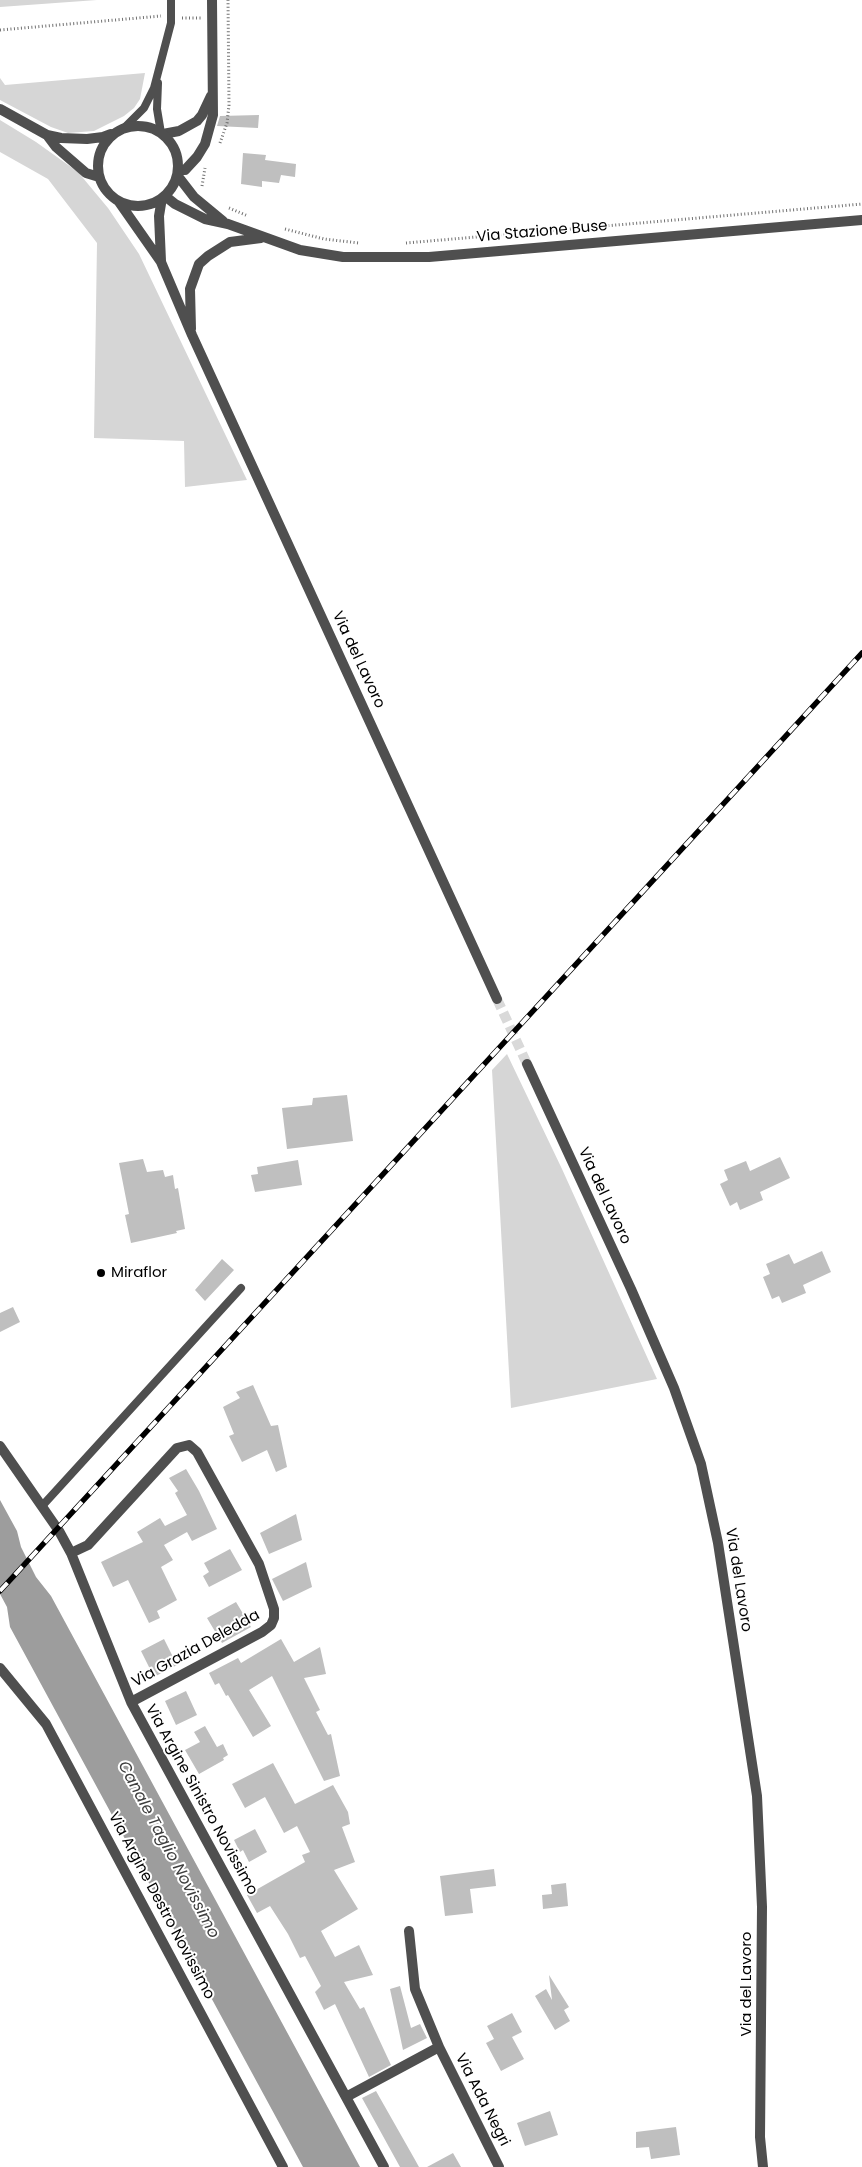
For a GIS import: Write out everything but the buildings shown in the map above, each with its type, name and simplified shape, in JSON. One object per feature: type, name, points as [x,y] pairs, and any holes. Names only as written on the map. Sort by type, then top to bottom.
[{"type":"street","points":[[178,172],[185,170],[197,157],[205,144],[214,115],[212,93],[212,0]]},
{"type":"street","points":[[0,109],[47,135],[61,138],[87,139],[103,137],[140,125],[162,133],[179,131],[197,121],[202,115],[212,93]]},
{"type":"street","points":[[120,130],[103,144],[98,160],[99,177],[106,191],[119,202],[141,206],[163,197],[173,186],[178,172],[177,154],[174,147],[162,133]]},
{"type":"street","points":[[47,135],[56,147],[86,173],[99,177]]},
{"type":"street","name":"Via Stazione Buse","points":[[178,172],[198,201],[228,224]]},
{"type":"street","name":"Via Stazione Buse","points":[[163,197],[205,219],[228,224],[262,238],[300,250],[343,257],[429,257],[862,220]]},
{"type":"street","name":"Via del Lavoro","points":[[161,262],[159,216],[163,197]]},
{"type":"street","name":"Via del Lavoro","points":[[119,202],[161,262],[192,335],[497,999]]},
{"type":"street","name":"Via del Lavoro","points":[[192,335],[190,289],[199,264],[230,242],[262,238]]},
{"type":"street","name":"Via del Lavoro","points":[[527,1064],[631,1289],[674,1388],[700,1464],[718,1542],[757,1796],[762,1907],[760,2137],[763,2167]]},
{"type":"street","name":"Via Argine Sinistro Novissimo","points":[[0,1446],[42,1505],[71,1553],[131,1702],[384,2167]]},
{"type":"street","name":"Via Grazia Deledda","points":[[71,1553],[88,1545],[177,1448],[188,1446],[197,1452],[259,1564],[274,1610],[274,1618],[271,1625],[262,1632],[131,1702]]},
{"type":"street","name":"Via Argine Destro Novissimo","points":[[0,1668],[46,1724],[283,2167]]},
{"type":"street","name":"Via Ada Negri","points":[[409,1931],[415,1989],[439,2047],[499,2167]]},
{"type":"street","name":"Via Ada Negri","points":[[346,2097],[439,2047]]},
{"type":"street","name":"Via del Lavoro","points":[[756,2167],[760,2137]]},
{"type":"lane","points":[[120,130],[148,101],[159,71],[171,17],[171,0]]},
{"type":"lane","points":[[159,71],[157,109],[162,133]]},
{"type":"lane","points":[[42,1505],[241,1288]]},
{"type":"path","points":[[218,146],[225,131],[229,114],[228,0]]},
{"type":"path","points":[[0,30],[161,16],[229,18]]},
{"type":"path","points":[[203,190],[203,172],[210,160]]},
{"type":"path","points":[[222,204],[254,219]]},
{"type":"path","points":[[403,243],[862,204]]},
{"type":"path","points":[[283,229],[324,239],[365,243]]},
{"type":"shaded area","points":[[0,0],[97,0],[0,7]]},
{"type":"shaded area","points":[[145,73],[140,99],[134,108],[124,116],[94,131],[68,133],[51,127],[0,100],[0,78],[5,85]]},
{"type":"shaded area","points":[[0,120],[36,142],[78,172],[108,208],[139,254],[247,480],[185,487],[184,441],[94,438],[97,243],[48,179],[0,152]]},
{"type":"shaded area","points":[[507,1054],[562,1169],[657,1379],[511,1408],[492,1070]]},
{"type":"water","name":"Canale Taglio Novissimo","points":[[0,1500],[17,1531],[21,1547],[36,1577],[51,1596],[360,2167],[303,2167],[10,1627],[7,1607],[0,1594]]},
{"type":"tunnel","points":[[497,999],[527,1064]]},
{"type":"railway","points":[[0,1591],[862,653]]},
{"type":"place","name":"Miraflor","points":[[101,1273]]}]
